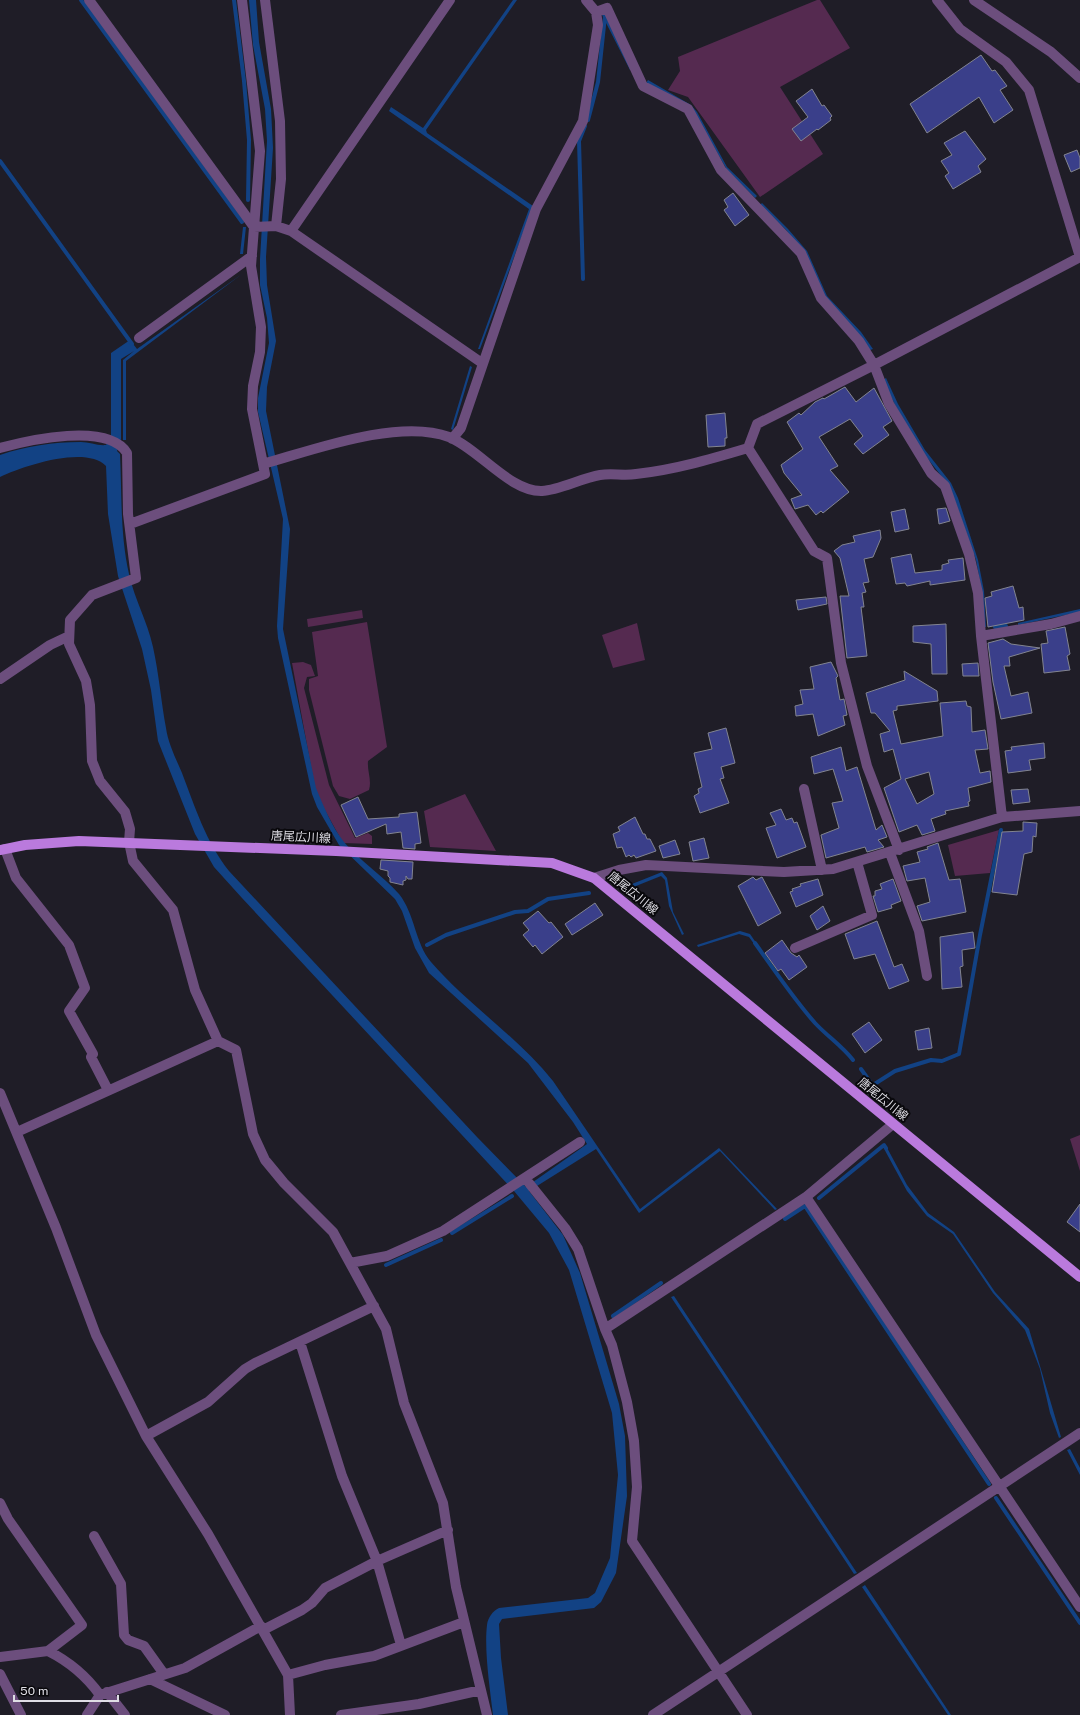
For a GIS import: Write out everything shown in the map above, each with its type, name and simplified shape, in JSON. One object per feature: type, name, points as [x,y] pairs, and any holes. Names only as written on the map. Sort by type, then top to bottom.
[{"type":"main road","name":"唐尾広川線","points":[[3,850],[26,845],[79,841],[357,852],[552,863],[594,878],[1080,1277]]},
{"type":"street","points":[[89,0],[265,227],[291,231],[482,364]]},
{"type":"street","points":[[242,0],[260,150],[265,227]]},
{"type":"street","points":[[130,524],[265,474],[270,462],[252,409],[253,386],[260,352],[261,327],[251,266],[252,256],[265,227],[281,179],[280,121],[265,0]]},
{"type":"street","points":[[291,231],[450,0]]},
{"type":"street","points":[[452,439],[461,428],[536,209],[583,120],[598,25],[596,12],[586,0]]},
{"type":"street","points":[[748,448],[757,424],[874,365],[1080,257],[1029,90],[1006,62],[960,29],[937,0]]},
{"type":"street","points":[[974,0],[1051,52],[1080,78]]},
{"type":"street","points":[[596,12],[607,8],[643,86],[688,110],[721,170],[801,253],[821,298],[859,341],[874,365],[889,404],[931,474],[946,486],[969,554],[978,593],[980,636],[1002,817]]},
{"type":"street","points":[[139,338],[252,256]]},
{"type":"street","points":[[270,462],[358,437],[429,432],[452,439],[485,459],[517,486],[541,491],[601,475],[635,475],[696,463],[748,448]]},
{"type":"street","points":[[0,448],[30,440],[91,436],[109,440],[121,446],[127,453],[128,514],[136,578],[92,595],[70,620],[69,644],[86,681],[90,705],[92,761],[100,781],[125,812],[130,829],[129,842],[133,861],[173,910],[195,990],[218,1041],[236,1050],[253,1134],[265,1160],[284,1183],[333,1232],[386,1329],[404,1403],[443,1503],[456,1587],[487,1715]]},
{"type":"street","points":[[748,448],[814,550],[827,558],[841,663],[867,766],[919,931],[927,976]]},
{"type":"street","points":[[980,636],[1050,624],[1080,616]]},
{"type":"street","points":[[0,679],[50,644],[69,636]]},
{"type":"street","points":[[804,789],[822,870]]},
{"type":"street","points":[[594,878],[618,870],[646,865],[784,872],[833,869],[1002,817],[1080,811]]},
{"type":"street","points":[[3,850],[16,878],[69,945],[85,988],[69,1011],[93,1054],[91,1057],[108,1090]]},
{"type":"street","points":[[795,948],[872,915],[857,862]]},
{"type":"street","points":[[17,1132],[218,1041]]},
{"type":"street","points":[[0,1093],[17,1132],[96,1335],[146,1436],[208,1534],[288,1675],[290,1715]]},
{"type":"street","points":[[605,1329],[806,1197],[893,1124]]},
{"type":"street","points":[[350,1263],[388,1256],[443,1231],[580,1142]]},
{"type":"street","points":[[523,1179],[565,1228],[578,1249],[614,1352],[627,1402],[634,1441],[636,1487],[632,1541],[747,1715]]},
{"type":"street","points":[[806,1197],[1080,1607]]},
{"type":"street","points":[[146,1436],[208,1402],[245,1369],[255,1363],[374,1306]]},
{"type":"street","points":[[300,1342],[342,1476],[377,1561],[401,1645]]},
{"type":"street","points":[[653,1715],[1080,1433]]},
{"type":"street","points":[[0,1503],[8,1519],[82,1625],[48,1651],[0,1657]]},
{"type":"street","points":[[87,1715],[104,1694],[184,1668],[262,1628],[302,1610],[312,1603],[325,1588],[377,1561],[448,1530]]},
{"type":"street","points":[[94,1536],[121,1584],[124,1635],[128,1640],[144,1646],[164,1674]]},
{"type":"street","points":[[288,1675],[325,1665],[374,1656],[464,1622]]},
{"type":"street","points":[[48,1651],[61,1657],[104,1694],[125,1715]]},
{"type":"street","points":[[0,1674],[21,1715]]},
{"type":"street","points":[[150,1679],[225,1715]]},
{"type":"street","points":[[341,1715],[419,1704],[481,1690]]},
{"type":"shaded area","points":[[820,0],[850,48],[780,87],[823,154],[760,197],[688,97],[668,90],[680,71],[678,57]]},
{"type":"shaded area","points":[[362,610],[363,618],[308,627],[307,619]]},
{"type":"shaded area","points":[[367,622],[387,747],[368,761],[370,783],[369,790],[350,799],[339,796],[333,786],[309,690],[309,679],[318,676],[312,632]]},
{"type":"shaded area","points":[[637,623],[645,660],[613,668],[602,635]]},
{"type":"shaded area","points":[[303,662],[311,665],[315,676],[307,677],[304,688],[329,785],[355,838],[368,833],[372,836],[372,844],[343,843],[316,794],[292,663]]},
{"type":"shaded area","points":[[465,794],[496,851],[430,847],[424,811]]},
{"type":"shaded area","points":[[999,830],[990,873],[955,876],[948,845]]},
{"type":"shaded area","points":[[1080,1135],[1080,1171],[1070,1139]]},
{"type":"water","points":[[249,0],[256,0],[259,42],[271,109],[273,148],[266,257],[267,285],[276,341],[267,387],[266,411],[290,529],[283,629],[316,788],[322,802],[332,823],[344,842],[399,894],[408,910],[422,946],[431,962],[445,978],[524,1049],[553,1081],[640,1209],[719,1148],[777,1209],[775,1210],[720,1151],[639,1213],[596,1149],[529,1191],[563,1235],[580,1273],[619,1404],[625,1436],[627,1496],[616,1573],[601,1602],[594,1608],[502,1619],[499,1624],[501,1658],[508,1715],[493,1715],[486,1646],[488,1619],[499,1608],[588,1598],[595,1593],[610,1558],[618,1475],[612,1413],[569,1270],[549,1233],[514,1191],[214,867],[195,834],[158,741],[151,690],[142,649],[118,576],[108,514],[106,466],[97,460],[84,457],[70,457],[38,463],[0,477],[0,455],[40,445],[60,443],[81,442],[106,445],[111,436],[111,353],[130,340],[137,349],[242,274],[126,361],[126,440],[123,440],[123,360],[134,351],[121,359],[121,439],[117,451],[120,454],[124,544],[129,574],[153,647],[167,734],[172,751],[207,836],[229,871],[477,1137],[526,1187],[587,1144],[573,1122],[528,1063],[429,973],[415,948],[402,911],[395,899],[339,845],[317,807],[312,794],[278,638],[277,626],[283,519],[258,412],[258,398],[269,343],[267,318],[260,285],[260,259],[267,141],[265,109],[253,45]]},
{"type":"water","points":[[513,0],[517,0],[426,130],[427,133],[533,206],[480,349],[478,349],[529,209],[389,111],[391,107],[423,128]]},
{"type":"water","points":[[604,13],[632,69],[630,70],[602,15]]},
{"type":"water","points":[[648,80],[691,105],[697,112],[727,167],[757,196],[755,198],[727,170],[694,112],[646,83]]},
{"type":"water","points":[[762,203],[807,251],[827,296],[861,332],[873,349],[870,350],[825,297],[806,255],[786,230],[760,205]]},
{"type":"water","points":[[243,227],[246,227],[243,254],[240,254]]},
{"type":"water","points":[[470,366],[472,367],[453,430],[451,429]]},
{"type":"water","points":[[886,378],[898,404],[925,450],[951,483],[958,498],[978,560],[984,591],[986,627],[984,627],[982,592],[976,560],[950,487],[924,454],[895,405],[883,380]]},
{"type":"water","points":[[1080,609],[1080,612],[1018,625],[1018,623]]},
{"type":"water","points":[[662,872],[667,878],[673,912],[684,934],[682,935],[669,906],[665,880],[661,876],[628,889],[627,886]]},
{"type":"water","points":[[740,931],[750,934],[759,947],[757,948],[749,937],[739,934],[698,947],[697,945]]},
{"type":"water","points":[[885,1144],[907,1185],[928,1213],[954,1232],[995,1292],[1029,1329],[1061,1437],[1059,1438],[1050,1413],[1040,1369],[1025,1330],[993,1293],[953,1234],[927,1216],[907,1191],[882,1145]]},
{"type":"water","points":[[674,1296],[857,1573],[854,1574],[671,1297]]},
{"type":"water","points":[[1070,1449],[1080,1468],[1080,1475],[1067,1450]]},
{"type":"water","points":[[865,1585],[951,1715],[948,1715],[862,1587]]},
{"type":"building","points":[[981,55],[992,71],[995,70],[1007,86],[1000,90],[1013,110],[994,123],[979,97],[927,133],[910,104]]},
{"type":"building","points":[[812,89],[822,106],[824,105],[832,116],[830,118],[831,120],[801,141],[792,129],[808,117],[796,101]]},
{"type":"building","points":[[965,131],[986,159],[978,166],[981,172],[953,189],[945,176],[949,173],[941,161],[952,155],[944,143]]},
{"type":"building","points":[[1077,150],[1080,158],[1080,168],[1071,172],[1064,155]]},
{"type":"building","points":[[733,193],[749,215],[735,226],[724,210],[728,207],[724,200]]},
{"type":"building","points":[[845,387],[856,402],[874,388],[892,421],[883,427],[889,435],[863,454],[854,444],[863,436],[850,419],[819,437],[838,466],[830,470],[849,492],[823,513],[821,511],[816,515],[808,505],[795,509],[791,499],[802,495],[784,473],[781,465],[803,449],[787,422],[799,413],[801,415],[815,402],[823,398],[824,399]]},
{"type":"building","points":[[725,413],[727,438],[725,438],[725,446],[708,447],[706,415]]},
{"type":"building","points":[[946,508],[950,521],[939,524],[937,509]]},
{"type":"building","points":[[905,509],[909,529],[895,532],[891,512]]},
{"type":"building","points":[[880,530],[881,538],[873,557],[864,559],[869,582],[863,583],[866,592],[862,593],[864,607],[861,607],[867,656],[847,658],[840,596],[849,596],[840,558],[834,551],[842,545],[855,542],[853,536]]},
{"type":"building","points":[[911,554],[915,573],[942,570],[942,565],[949,563],[948,560],[963,558],[965,580],[930,585],[930,581],[907,586],[905,583],[896,584],[891,558]]},
{"type":"building","points":[[1013,586],[1019,608],[1023,607],[1024,620],[988,627],[985,598],[992,596],[991,592]]},
{"type":"building","points":[[826,597],[827,604],[798,610],[796,600]]},
{"type":"building","points":[[946,624],[947,674],[932,674],[931,644],[913,642],[913,626]]},
{"type":"building","points":[[1065,627],[1070,654],[1067,656],[1070,670],[1044,673],[1041,644],[1048,643],[1046,631]]},
{"type":"building","points":[[1003,639],[1011,644],[1040,648],[1009,657],[1010,666],[1004,666],[1011,696],[1028,692],[1032,713],[1001,719],[993,682],[988,643]]},
{"type":"building","points":[[831,662],[838,676],[836,678],[840,700],[844,699],[847,715],[843,716],[845,725],[818,736],[813,714],[796,716],[795,706],[803,704],[800,690],[814,689],[810,667]]},
{"type":"building","points":[[978,663],[979,676],[963,676],[962,664]]},
{"type":"building","points":[[904,671],[937,691],[938,701],[897,706],[897,710],[893,711],[901,744],[943,736],[940,703],[966,701],[967,706],[971,707],[972,732],[985,730],[988,749],[975,750],[980,773],[990,771],[991,782],[968,788],[970,801],[968,802],[969,806],[945,811],[946,814],[931,819],[935,831],[922,835],[917,825],[899,832],[884,788],[901,779],[893,749],[884,752],[880,734],[890,731],[875,713],[871,713],[866,693],[905,680]],"holes":[[[929,772],[934,794],[917,804],[905,779]]]},
{"type":"building","points":[[726,728],[735,763],[721,767],[724,778],[720,779],[729,803],[700,813],[694,796],[699,793],[698,789],[702,787],[694,753],[712,749],[708,733]]},
{"type":"building","points":[[1044,743],[1045,758],[1029,760],[1031,770],[1008,773],[1005,751],[1012,750],[1011,747]]},
{"type":"building","points":[[841,747],[846,771],[857,767],[876,830],[882,825],[887,837],[878,840],[884,847],[867,852],[865,847],[826,858],[821,835],[839,828],[832,803],[843,801],[833,769],[814,774],[811,757]]},
{"type":"building","points":[[1028,789],[1030,802],[1013,804],[1011,790]]},
{"type":"building","points":[[358,797],[368,819],[399,817],[399,814],[417,812],[421,843],[415,844],[415,849],[403,848],[401,832],[387,834],[386,824],[356,837],[341,805]]},
{"type":"building","points":[[781,809],[786,820],[792,818],[794,823],[797,822],[806,847],[777,858],[766,828],[776,825],[770,813]]},
{"type":"building","points":[[635,817],[643,834],[645,834],[647,839],[650,839],[656,851],[636,858],[634,855],[631,857],[629,855],[626,857],[622,847],[617,848],[613,834],[620,831],[618,827]]},
{"type":"building","points":[[1023,822],[1037,823],[1036,837],[1033,836],[1032,852],[1024,854],[1017,895],[992,892],[1002,832],[1023,831]]},
{"type":"building","points":[[704,838],[709,858],[693,861],[689,842]]},
{"type":"building","points":[[675,840],[680,854],[663,858],[659,846]]},
{"type":"building","points":[[938,843],[949,880],[960,879],[966,912],[922,921],[917,906],[930,902],[925,878],[907,881],[903,866],[920,862],[917,852],[928,849],[927,847]]},
{"type":"building","points":[[381,860],[413,862],[412,879],[408,879],[406,876],[406,880],[403,881],[403,885],[390,882],[388,871],[380,869]]},
{"type":"building","points":[[753,877],[756,880],[762,877],[781,913],[758,926],[738,886]]},
{"type":"building","points":[[818,879],[823,895],[796,907],[790,892],[793,891],[792,889],[801,886],[800,884]]},
{"type":"building","points":[[893,879],[901,901],[891,905],[892,908],[878,912],[873,896],[875,896],[875,891],[882,889],[880,884]]},
{"type":"building","points":[[595,903],[603,915],[572,935],[565,924]]},
{"type":"building","points":[[823,906],[830,921],[817,930],[810,916]]},
{"type":"building","points":[[538,911],[549,923],[551,922],[563,937],[542,954],[535,945],[533,947],[523,935],[529,930],[523,923]]},
{"type":"building","points":[[877,921],[894,967],[902,964],[909,981],[889,989],[875,954],[854,959],[845,934]]},
{"type":"building","points":[[973,932],[975,948],[962,950],[963,966],[960,967],[962,987],[942,989],[940,937]]},
{"type":"building","points":[[782,940],[791,953],[797,957],[799,955],[807,967],[789,980],[781,969],[778,971],[765,953]]},
{"type":"building","points":[[869,1022],[882,1040],[865,1053],[852,1034]]},
{"type":"building","points":[[929,1028],[932,1048],[918,1050],[915,1031]]},
{"type":"building","points":[[1080,1204],[1080,1232],[1067,1222]]},
{"type":"waterway","points":[[81,0],[242,222]]},
{"type":"waterway","points":[[234,0],[244,81],[249,140],[248,200]]},
{"type":"waterway","points":[[588,120],[598,82],[605,16]]},
{"type":"waterway","points":[[583,279],[579,141],[585,126]]},
{"type":"waterway","points":[[0,161],[132,344]]},
{"type":"waterway","points":[[995,627],[1006,626]]},
{"type":"waterway","points":[[873,1085],[895,1071],[931,1060],[942,1061],[959,1054],[980,935],[1001,830]]},
{"type":"waterway","points":[[427,945],[446,935],[515,912],[528,911],[548,899],[589,893]]},
{"type":"waterway","points":[[755,943],[807,1014],[853,1060]]},
{"type":"waterway","points":[[861,1069],[878,1093]]},
{"type":"waterway","points":[[819,1198],[884,1145],[886,1148]]},
{"type":"waterway","points":[[452,1233],[512,1196]]},
{"type":"waterway","points":[[785,1219],[805,1206],[989,1484]]},
{"type":"waterway","points":[[386,1265],[441,1240]]},
{"type":"waterway","points":[[613,1316],[661,1283]]},
{"type":"waterway","points":[[996,1498],[1080,1623]]}]
